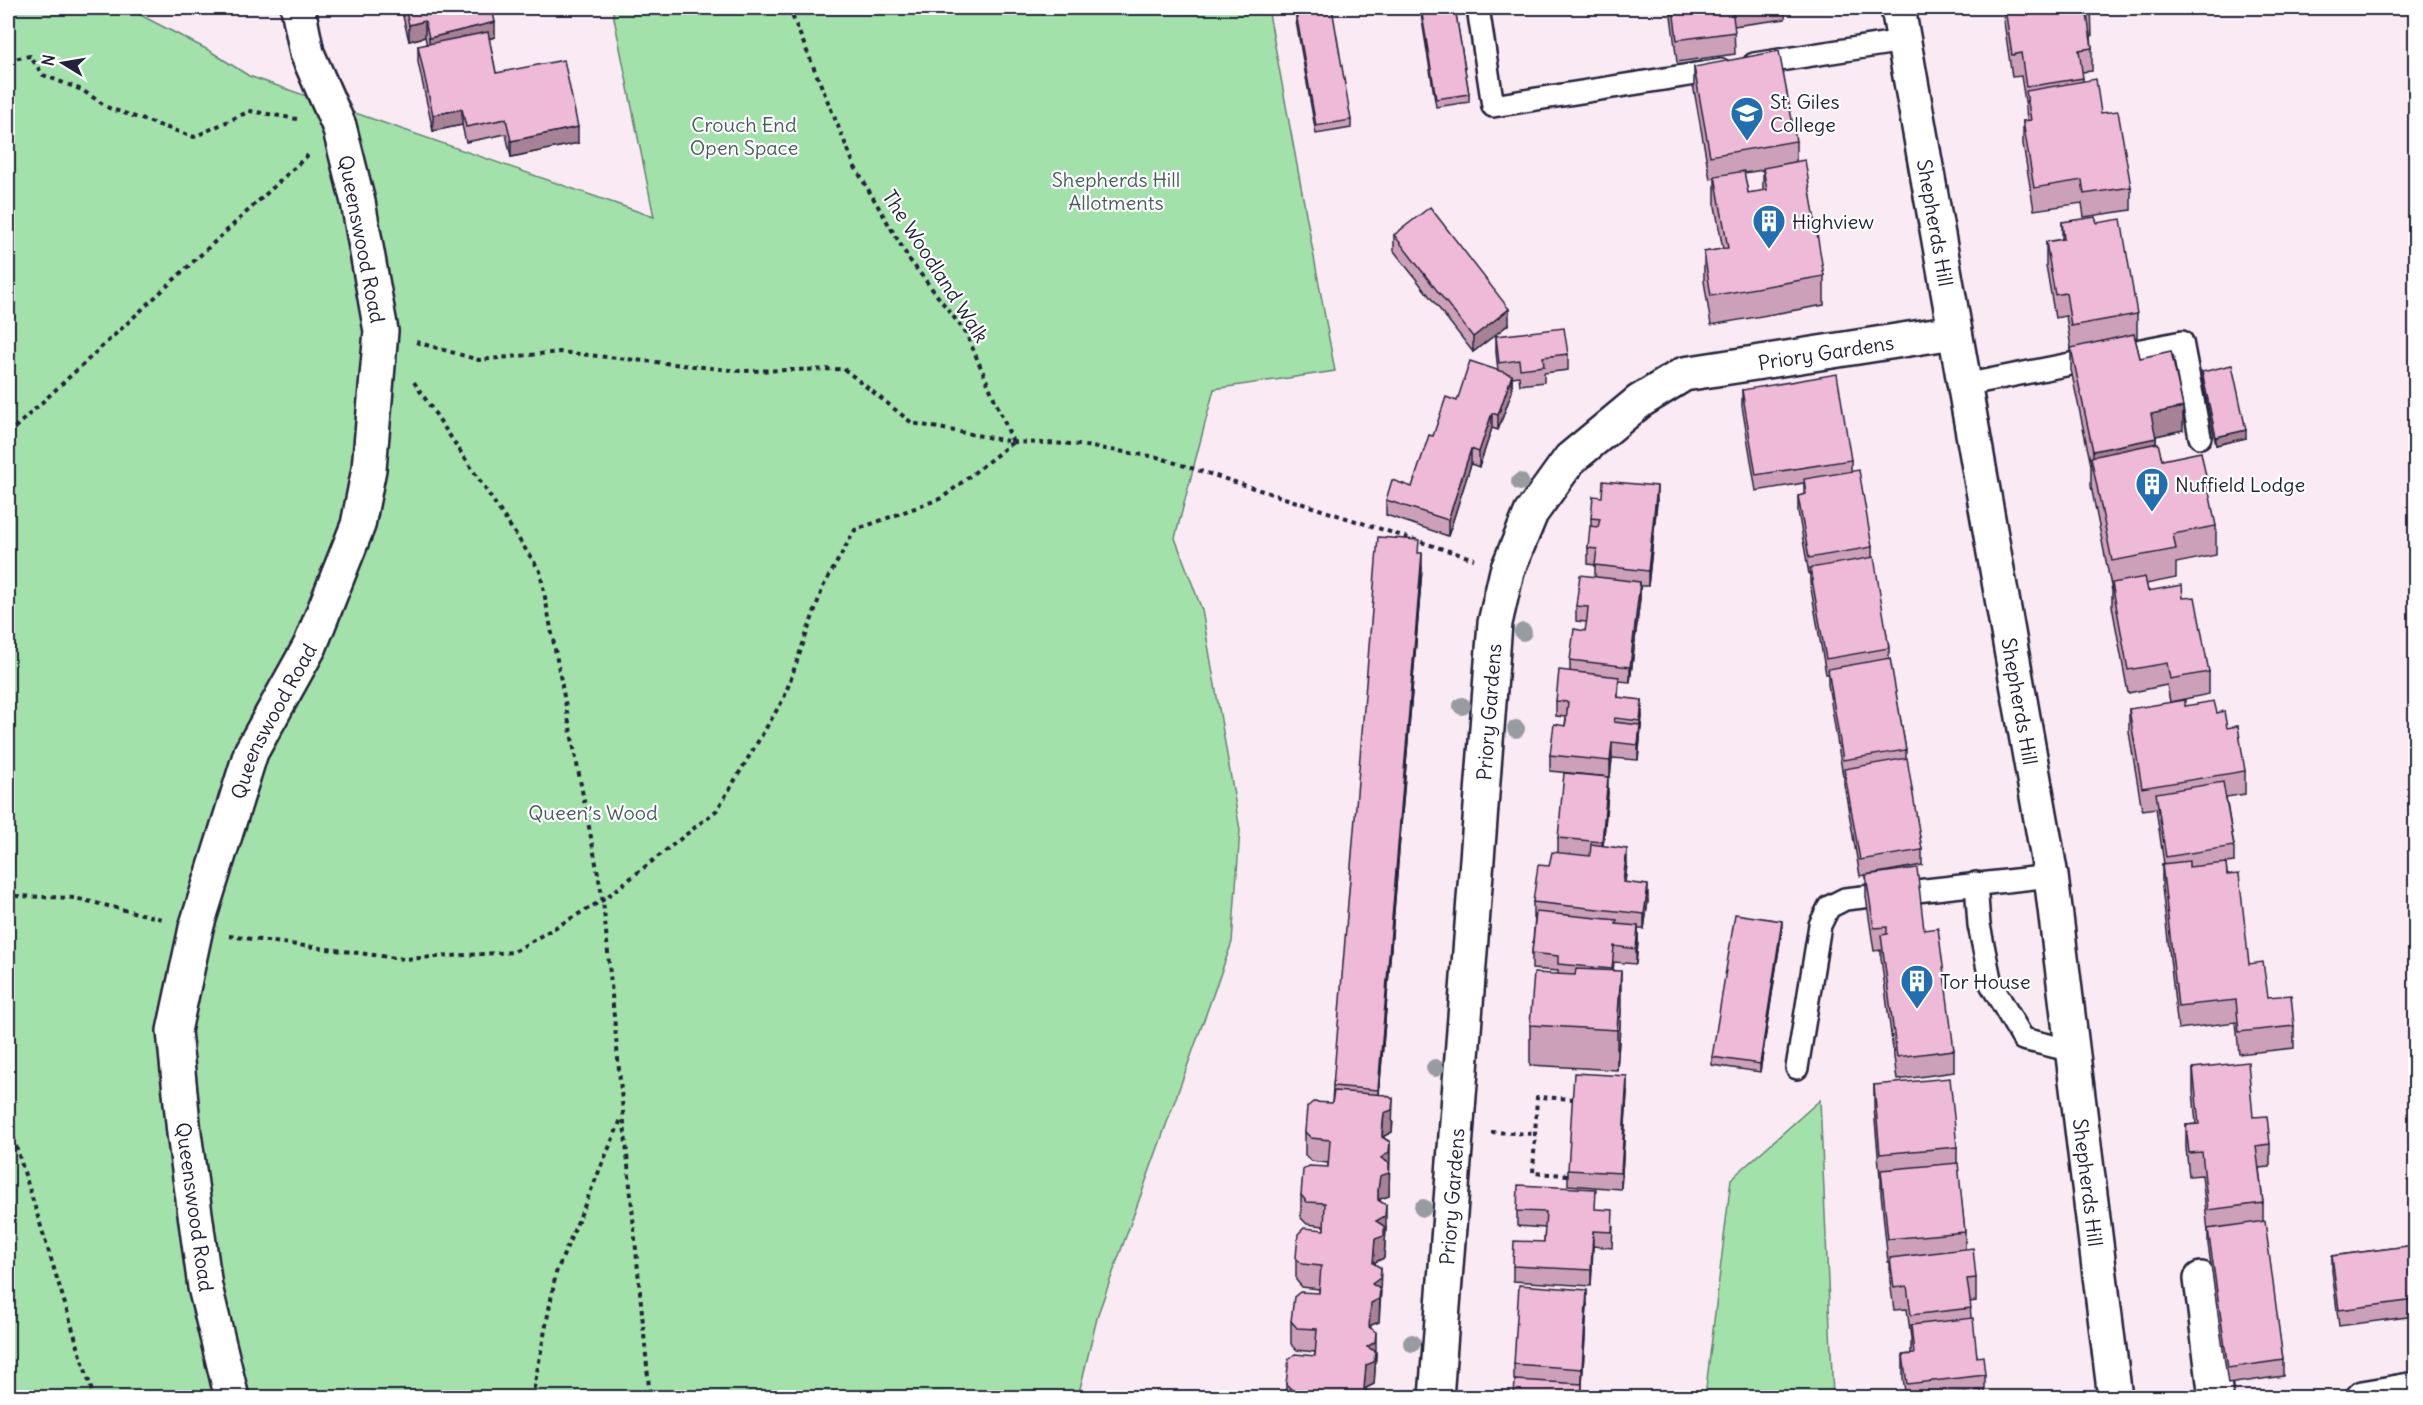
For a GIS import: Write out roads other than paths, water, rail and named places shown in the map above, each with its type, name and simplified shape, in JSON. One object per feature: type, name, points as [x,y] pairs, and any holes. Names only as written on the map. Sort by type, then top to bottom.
[{"type":"street","name":"Queenswood Road","points":[[232,1398],[206,1287],[184,1133],[174,1030],[196,928],[251,752],[310,646],[358,525],[369,469],[381,331],[358,202],[339,126],[307,53],[298,8]]},
{"type":"street","name":"Shepherds Hill","points":[[1898,8],[2051,876],[2115,1398]]},
{"type":"street","name":"Priory Gardens","points":[[1436,1398],[1495,623],[1507,571],[1531,513],[1570,459],[1640,401],[1684,374],[1954,332]]},
{"type":"street","points":[[2201,1279],[2216,1398]]},
{"type":"street","points":[[2363,1398],[2415,1389]]},
{"type":"lane","points":[[1478,8],[1493,106],[1903,41]]},
{"type":"lane","points":[[1964,385],[2182,342],[2200,437]]},
{"type":"lane","points":[[1797,1068],[1820,925],[1829,907],[1845,899],[2051,876]]},
{"type":"lane","points":[[1976,883],[1979,925],[1991,984],[2023,1040],[2073,1051]]},
{"type":"place","name":"St. Giles College","points":[[1747,142]]},
{"type":"place","name":"Highview","points":[[1769,250]]},
{"type":"place","name":"Nuffield Lodge","points":[[2152,513]]},
{"type":"place","name":"Tor House","points":[[1917,1010]]},
{"type":"park label","name":"Crouch End Open Space","points":[[744,136]]},
{"type":"park label","name":"Shepherds Hill Allotments","points":[[1116,190]]},
{"type":"park label","name":"Queen’s Wood","points":[[593,812]]}]
